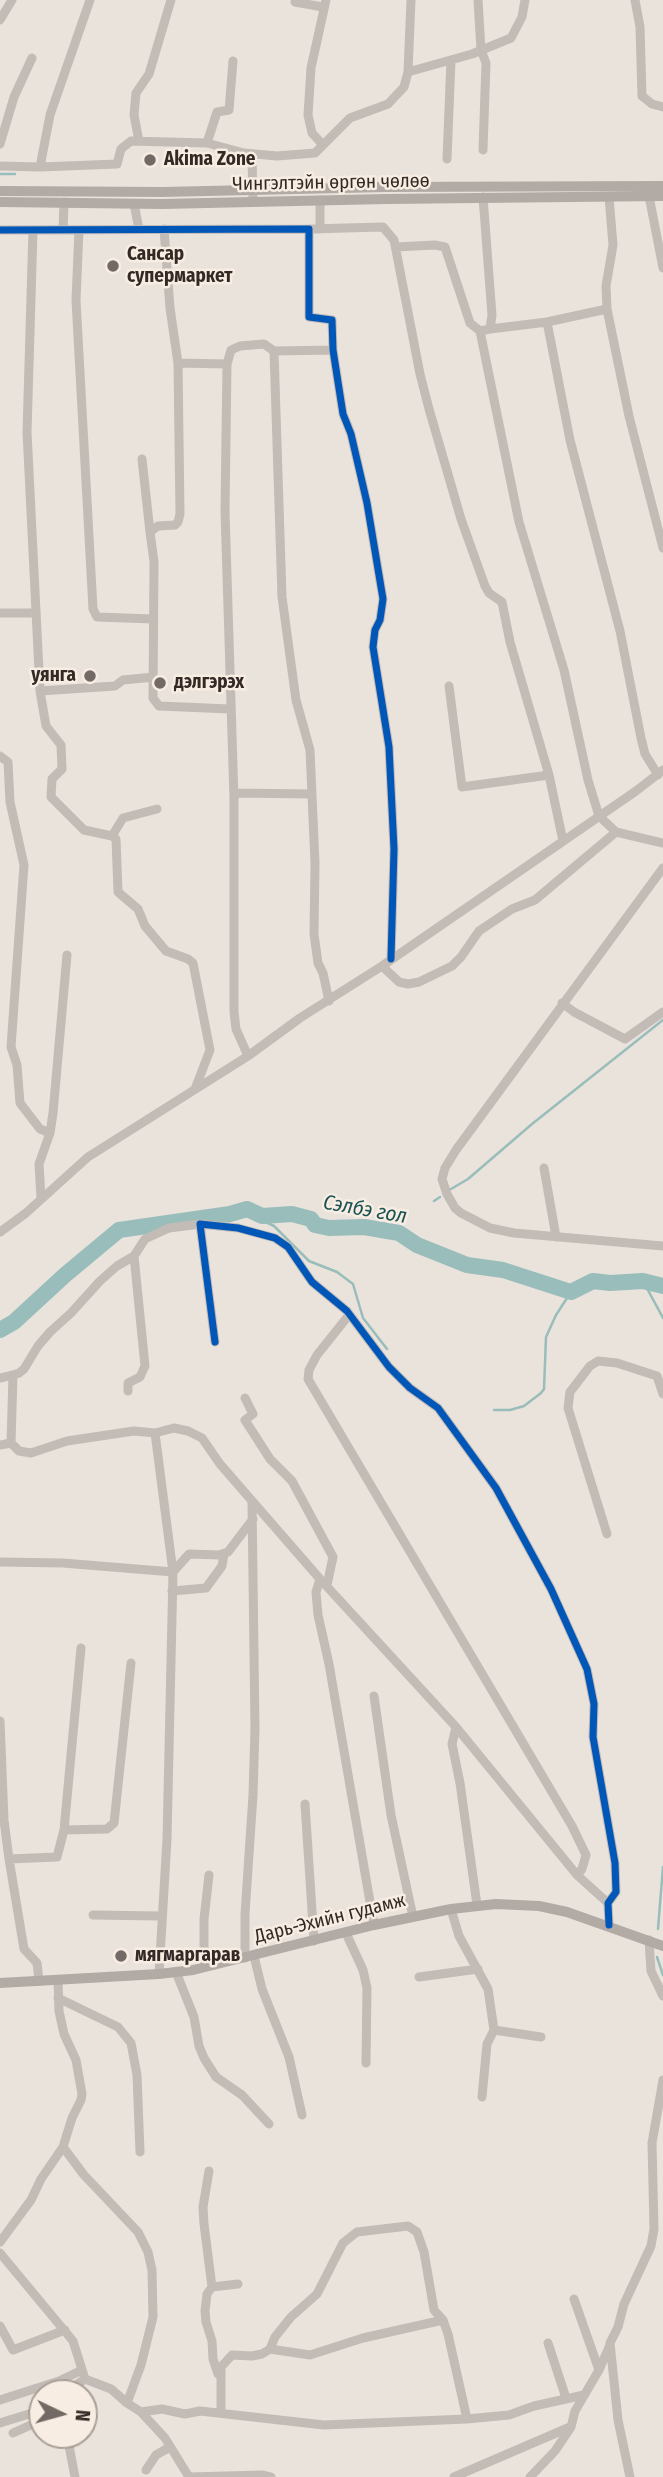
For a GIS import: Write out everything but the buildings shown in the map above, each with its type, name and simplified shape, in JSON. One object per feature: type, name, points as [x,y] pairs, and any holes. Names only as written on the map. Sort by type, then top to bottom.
[{"type":"main road","name":"Чингэлтэйн өргөн чөлөө","points":[[0,191],[162,192],[386,187],[663,186]]},
{"type":"main road","name":"Чингэлтэйн өргөн чөлөө","points":[[0,202],[134,204],[663,196]]},
{"type":"main road","name":"Дарь-Эхийн гудамж","points":[[0,1983],[176,1972],[250,1957],[374,1925],[477,1905],[539,1906],[567,1912],[663,1946]]},
{"type":"street","points":[[0,20],[12,0]]},
{"type":"street","points":[[40,167],[50,115],[90,0]]},
{"type":"street","points":[[138,141],[134,115],[136,93],[149,74],[171,0]]},
{"type":"street","points":[[0,166],[117,164],[121,149],[131,141],[207,143],[252,154],[277,156],[315,153],[350,118],[388,104],[404,87],[408,72],[411,0]]},
{"type":"street","points":[[478,0],[481,50],[485,63],[483,150]]},
{"type":"street","points":[[408,72],[511,38],[522,17],[524,0]]},
{"type":"street","points":[[635,0],[640,27],[642,96],[652,104],[663,107]]},
{"type":"street","points":[[295,2],[325,4],[311,68],[308,115],[312,133],[323,145]]},
{"type":"street","points":[[0,144],[14,97],[32,58]]},
{"type":"street","points":[[447,159],[451,60]]},
{"type":"street","points":[[207,143],[217,112],[229,110],[233,61]]},
{"type":"street","points":[[252,154],[253,202]]},
{"type":"street","points":[[649,196],[663,268]]},
{"type":"street","points":[[482,197],[492,306],[490,328]]},
{"type":"street","points":[[609,197],[613,245],[606,286],[607,309],[629,416],[663,548]]},
{"type":"street","points":[[320,200],[320,229]]},
{"type":"street","points":[[63,230],[64,202]]},
{"type":"street","points":[[134,204],[139,229]]},
{"type":"street","points":[[0,230],[383,227],[389,232],[396,247],[420,374],[453,492],[485,586],[489,593],[502,602],[510,642],[549,775],[563,841]]},
{"type":"street","points":[[150,532],[158,526],[175,525],[180,514],[178,363],[170,308],[164,229]]},
{"type":"street","points":[[309,229],[309,317],[332,320],[333,350],[343,415],[351,434],[368,503],[383,599],[373,647],[389,747],[394,849],[391,959]]},
{"type":"street","points":[[33,230],[27,432],[40,691],[46,726],[61,745],[62,769],[52,779],[51,797],[84,830],[116,839],[118,892],[134,904],[145,926],[166,951],[188,959],[192,964],[210,1050],[195,1089]]},
{"type":"street","points":[[79,230],[76,300],[94,615],[101,618],[153,619]]},
{"type":"street","points":[[396,247],[445,247],[470,323],[480,331],[519,522],[564,670],[588,780],[599,816],[616,832],[663,843]]},
{"type":"street","points":[[480,331],[547,322],[607,309]]},
{"type":"street","points":[[0,1232],[26,1213],[88,1157],[248,1056],[300,1018],[382,966],[661,772],[645,754],[620,631],[570,440],[547,322]]},
{"type":"street","points":[[248,1056],[236,1029],[234,1012],[234,793],[225,511],[227,363],[232,350],[240,345],[264,344],[274,351],[333,350]]},
{"type":"street","points":[[274,351],[282,597],[296,700],[310,750],[315,863],[314,934],[318,963],[329,1001]]},
{"type":"street","points":[[178,363],[227,363]]},
{"type":"street","points":[[142,459],[154,562],[153,698],[157,705],[230,709]]},
{"type":"street","points":[[0,613],[36,613]]},
{"type":"street","points":[[40,691],[116,686],[123,680],[154,677]]},
{"type":"street","points":[[449,686],[462,787],[549,775]]},
{"type":"street","points":[[0,755],[8,762],[10,802],[24,864],[10,1048],[18,1065],[20,1103],[40,1129],[50,1133]]},
{"type":"street","points":[[234,793],[312,794]]},
{"type":"street","points":[[112,836],[123,818],[157,809]]},
{"type":"street","points":[[382,966],[399,982],[408,984],[452,967],[479,931],[512,909],[535,900],[616,832]]},
{"type":"street","points":[[663,867],[456,1150],[442,1179],[455,1208],[490,1228],[514,1233],[663,1245]]},
{"type":"street","points":[[41,1198],[39,1164],[50,1133],[67,955]]},
{"type":"street","points":[[562,1003],[625,1039],[663,1012]]},
{"type":"street","points":[[544,1168],[556,1237]]},
{"type":"street","points":[[200,1224],[215,1342]]},
{"type":"street","points":[[0,1378],[24,1369],[50,1332],[100,1281],[134,1256],[145,1239],[153,1234],[169,1228],[200,1224],[238,1228],[275,1238],[288,1247],[312,1282],[347,1311],[389,1367],[410,1388],[438,1408],[496,1488],[551,1589],[587,1669],[594,1703],[593,1737],[615,1863],[617,1892],[608,1903],[609,1926]]},
{"type":"street","points":[[128,1391],[128,1383],[140,1377],[145,1366],[134,1256]]},
{"type":"street","points":[[349,1315],[317,1355],[307,1379],[572,1826],[586,1855],[577,1875]]},
{"type":"street","points":[[607,1534],[568,1408],[570,1392],[590,1366],[598,1362],[617,1363],[660,1376],[663,1394]]},
{"type":"street","points":[[11,1443],[13,1375]]},
{"type":"street","points":[[245,1398],[253,1414],[244,1420],[271,1459],[292,1481],[332,1557],[323,1582],[316,1592],[318,1615],[329,1664],[374,1925]]},
{"type":"street","points":[[11,1443],[24,1454],[67,1441],[134,1431],[155,1433],[174,1428],[202,1438],[253,1502],[323,1582],[456,1727],[577,1875],[608,1903]]},
{"type":"street","points":[[155,1433],[173,1572],[167,1839],[159,1974]]},
{"type":"street","points":[[0,1445],[11,1443]]},
{"type":"street","points":[[253,1502],[255,1729],[245,1914],[250,1957],[289,2057],[302,2115]]},
{"type":"street","points":[[172,1591],[206,1588],[222,1566],[224,1554],[253,1519]]},
{"type":"street","points":[[173,1572],[189,1554],[224,1554]]},
{"type":"street","points":[[0,1562],[87,1564],[173,1572]]},
{"type":"street","points":[[9,1859],[57,1857],[64,1830],[81,1648]]},
{"type":"street","points":[[64,1830],[107,1829],[114,1823],[131,1663]]},
{"type":"street","points":[[374,1696],[390,1804],[412,1917]]},
{"type":"street","points":[[0,1721],[4,1820],[9,1859],[24,1949],[37,1963],[39,1981]]},
{"type":"street","points":[[456,1727],[452,1744],[477,1905]]},
{"type":"street","points":[[305,1804],[314,1941]]},
{"type":"street","points":[[204,1967],[204,1919],[209,1875]]},
{"type":"street","points":[[451,1909],[459,1937],[488,1989],[494,2030],[487,2044],[482,2097]]},
{"type":"street","points":[[93,1915],[161,1916]]},
{"type":"street","points":[[346,1933],[363,1970],[367,1988],[366,2063]]},
{"type":"street","points":[[649,1940],[651,1970],[663,1996]]},
{"type":"street","points":[[419,1977],[478,1969]]},
{"type":"street","points":[[176,1972],[194,2017],[204,2059],[216,2077],[242,2095],[269,2124]]},
{"type":"street","points":[[0,2242],[31,2200],[41,2179],[63,2147],[82,2094],[76,2060],[64,2034],[59,2011],[58,1980]]},
{"type":"street","points":[[58,1998],[118,2027],[131,2043],[137,2076],[140,2152]]},
{"type":"street","points":[[494,2030],[541,2037]]},
{"type":"street","points":[[530,2477],[555,2451],[571,2427],[584,2395],[599,2370],[618,2327],[624,2304],[651,2246],[654,2229],[652,2143],[663,2080]]},
{"type":"street","points":[[63,2147],[84,2175],[138,2232],[148,2252],[152,2270],[153,2317],[141,2365],[127,2403]]},
{"type":"street","points":[[209,2171],[203,2207],[212,2287],[207,2294],[206,2322],[220,2379]]},
{"type":"street","points":[[221,2413],[221,2367],[232,2355],[251,2356],[270,2349],[275,2337],[291,2316],[317,2294],[343,2243],[357,2232],[408,2226],[417,2232],[429,2272],[434,2310],[443,2320],[455,2359],[467,2419]]},
{"type":"street","points":[[0,2253],[74,2341],[84,2375]]},
{"type":"street","points":[[212,2287],[238,2284]]},
{"type":"street","points":[[574,2299],[599,2370]]},
{"type":"street","points":[[270,2349],[310,2355],[363,2338],[443,2320]]},
{"type":"street","points":[[0,2326],[13,2350],[65,2330]]},
{"type":"street","points":[[548,2343],[566,2398]]},
{"type":"street","points":[[610,2343],[618,2420],[630,2477]]},
{"type":"street","points":[[80,2379],[84,2375]]},
{"type":"street","points":[[0,2400],[84,2375],[111,2389],[153,2423],[189,2477],[271,2477]]},
{"type":"street","points":[[141,2412],[162,2409],[185,2414],[200,2411],[324,2425],[509,2415],[584,2395]]},
{"type":"street","points":[[0,2423],[28,2414]]},
{"type":"street","points":[[13,2433],[28,2426]]},
{"type":"street","points":[[454,2477],[571,2427]]},
{"type":"street","points":[[146,2470],[156,2455],[170,2447]]},
{"type":"street","points":[[70,2449],[75,2477]]},
{"type":"waterway","points":[[0,174],[15,174]]},
{"type":"waterway","points":[[451,1189],[468,1179],[532,1124],[663,1020]]},
{"type":"waterway","points":[[434,1201],[440,1197]]},
{"type":"waterway","name":"Сэлбэ гол","points":[[0,1330],[14,1322],[119,1230],[230,1214],[247,1209],[262,1216],[292,1214],[311,1219],[315,1225],[329,1228],[364,1227],[399,1233],[417,1245],[467,1265],[503,1270],[571,1292],[593,1281],[643,1281],[663,1286]]},
{"type":"waterway","name":"Сэлбэ гол","points":[[230,1214],[251,1215],[274,1226],[309,1261],[337,1272],[353,1284],[363,1318],[387,1349]]},
{"type":"waterway","points":[[643,1281],[663,1318]]},
{"type":"waterway","name":"Сэлбэ гол","points":[[494,1410],[510,1410],[524,1406],[544,1389],[546,1337],[571,1292]]},
{"type":"waterway","points":[[658,1929],[663,1867]]},
{"type":"waterway","points":[[657,1957],[663,1975]]},
{"type":"cycle path","points":[[0,230],[309,229],[309,317],[332,320],[333,350],[343,414],[351,434],[367,503],[383,599],[373,647],[389,747],[394,849],[391,959]]},
{"type":"cycle path","points":[[215,1342],[200,1224],[238,1228],[275,1238],[288,1247],[312,1282],[347,1311],[389,1367],[410,1388],[438,1408],[496,1488],[551,1589],[587,1669],[594,1704],[593,1737],[615,1863],[616,1892],[608,1903],[609,1925]]},
{"type":"place","name":"Akima Zone","points":[[150,160]]},
{"type":"place","name":"Сансар супермаркет","points":[[113,266]]},
{"type":"place","name":"уянга","points":[[90,676]]},
{"type":"place","name":"дэлгэрэх","points":[[160,683]]},
{"type":"place","name":"мягмаргарав","points":[[121,1956]]}]
